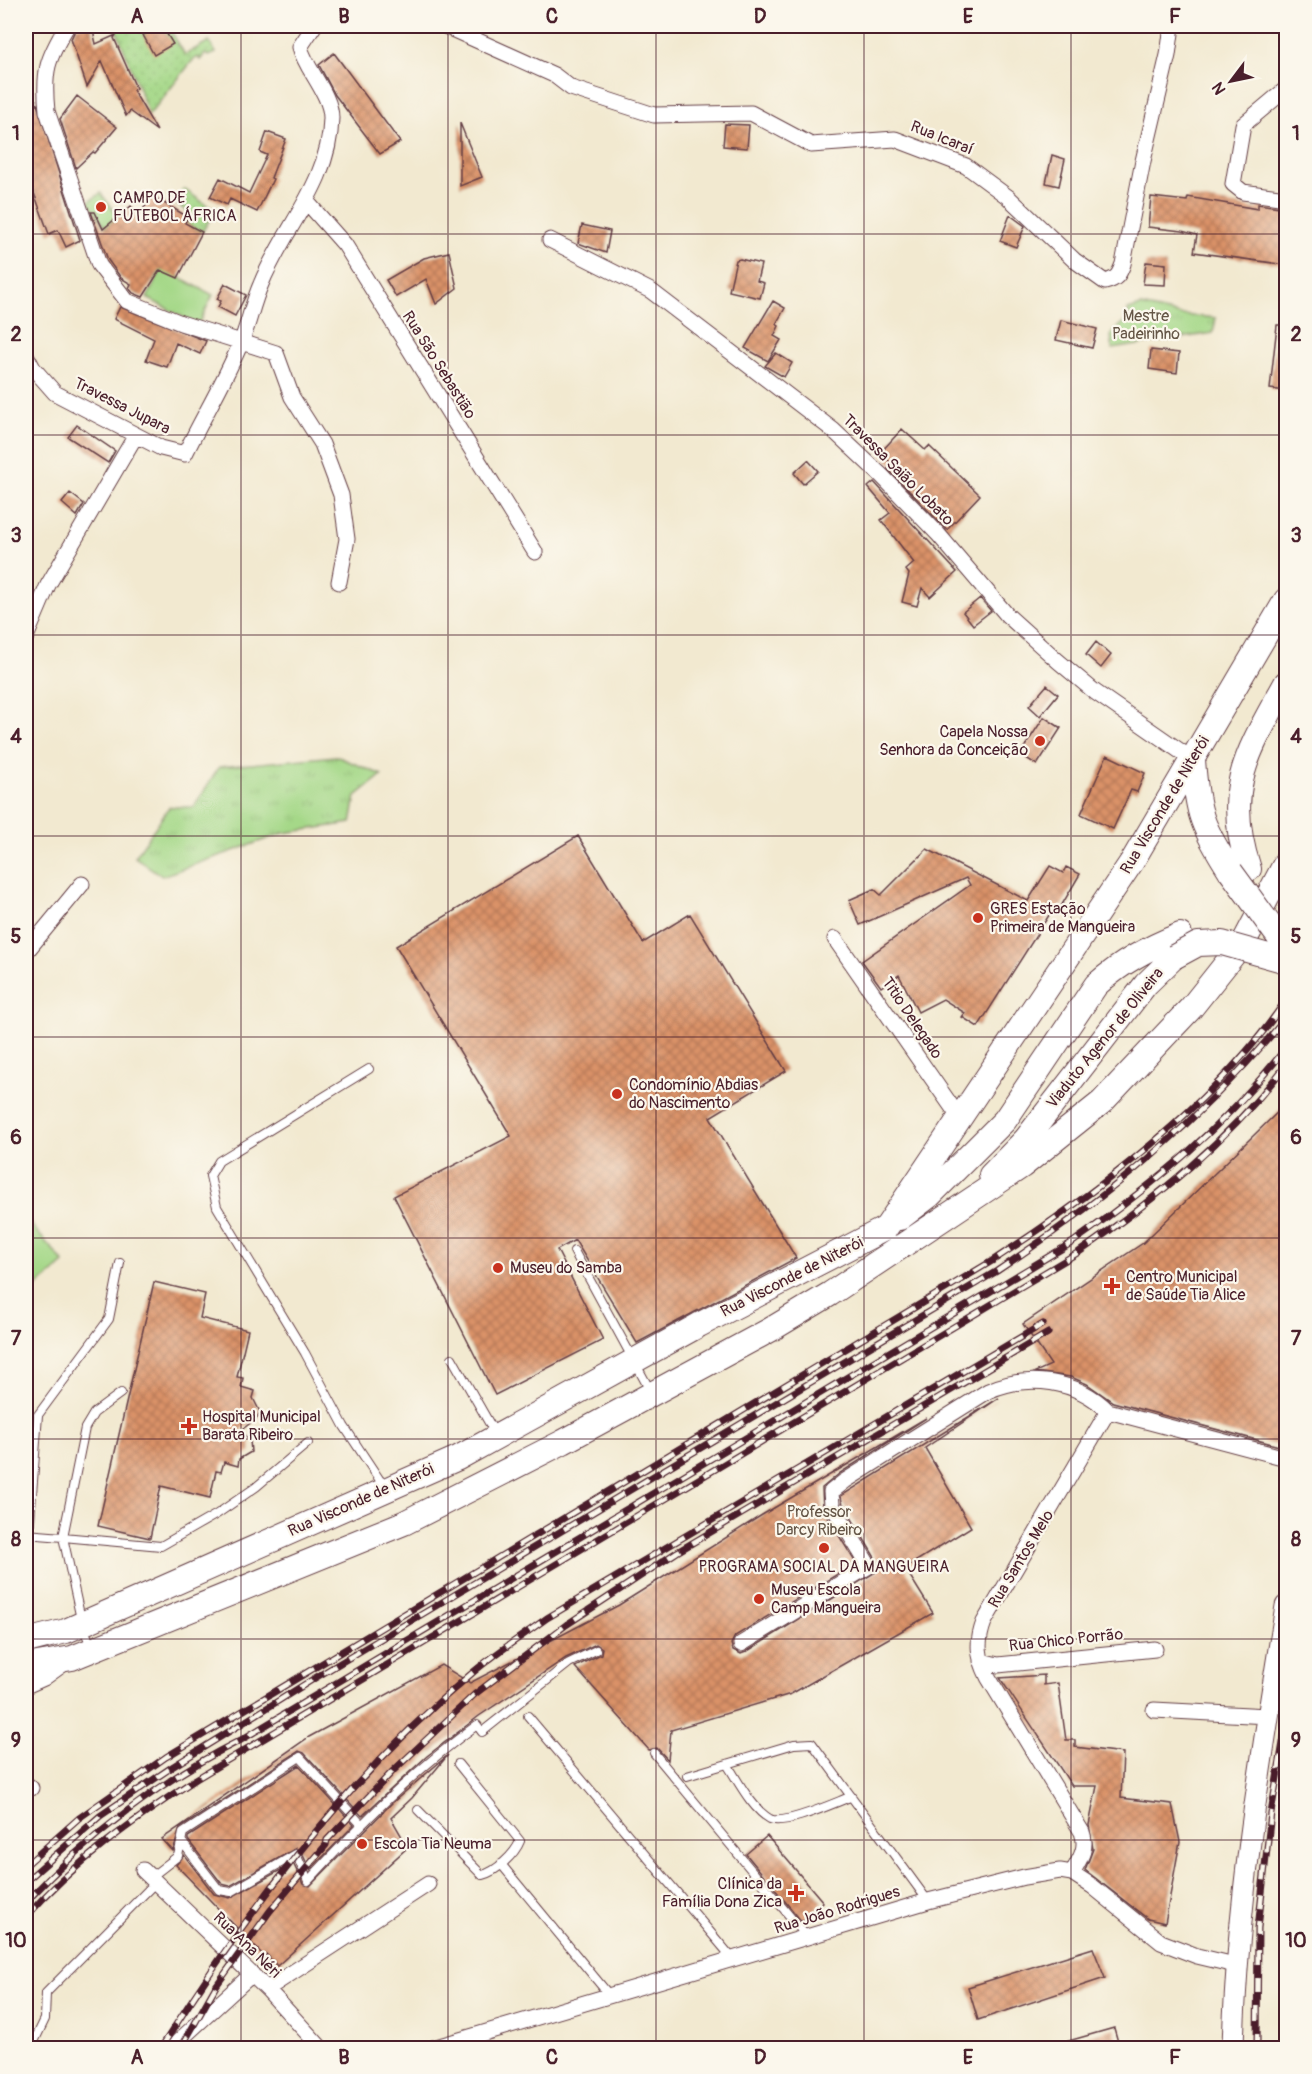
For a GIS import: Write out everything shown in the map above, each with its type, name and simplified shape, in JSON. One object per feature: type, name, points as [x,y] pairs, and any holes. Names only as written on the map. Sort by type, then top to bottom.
[{"type":"main road","name":"Rua Visconde de Niterói","points":[[26,1641],[82,1624],[436,1468],[886,1228],[1133,860],[1287,600]]},
{"type":"main road","points":[[1287,683],[1252,742],[1242,769],[1238,795],[1238,821],[1250,869],[1264,898],[1287,931]]},
{"type":"main road","points":[[1193,760],[1196,797],[1201,821],[1231,872],[1287,947]]},
{"type":"main road","name":"Rua Visconde de Niterói","points":[[26,1666],[82,1653],[404,1523],[652,1394],[820,1300],[1059,1139],[1102,1102],[1191,1008],[1245,940],[1287,862]]},
{"type":"main road","name":"Viaduto Agenor de Oliveira","points":[[886,1228],[929,1196],[1005,1120],[1041,1071],[1096,985],[1114,969],[1145,949],[1202,929],[1245,932],[1287,947]]},
{"type":"main road","name":"Viaduto Agenor de Oliveira","points":[[958,1209],[1026,1139],[1146,984],[1174,957],[1198,944],[1222,942],[1287,961]]},
{"type":"main road","points":[[436,1468],[448,1501]]},
{"type":"main road","points":[[386,1490],[404,1523]]},
{"type":"main road","points":[[1233,2049],[1235,1965],[1250,1827],[1287,1606]]},
{"type":"street","points":[[67,26],[49,55],[44,84],[47,111],[99,265],[127,301],[182,323],[276,353],[292,397],[322,444],[341,495],[347,539],[339,582]]},
{"type":"street","points":[[241,340],[261,282],[307,202],[323,165],[329,140],[331,114],[321,90],[304,63],[300,47],[314,26]]},
{"type":"street","name":"Rua Icaraí","points":[[445,26],[543,70],[571,88],[654,115],[751,113],[811,145],[895,139],[966,166],[1008,197],[1074,260],[1105,282],[1114,280],[1119,275],[1123,264],[1168,55],[1172,26]]},
{"type":"street","points":[[1287,89],[1243,125],[1233,184],[1236,189],[1243,192],[1287,198]]},
{"type":"street","name":"Rua São Sebastião","points":[[307,202],[345,245],[535,552]]},
{"type":"street","name":"Travessa Saião Lobato","points":[[550,240],[651,291],[833,430],[938,534],[1007,615],[1049,654],[1095,692],[1193,760]]},
{"type":"street","name":"Travessa Jupara","points":[[26,355],[33,368],[55,393],[161,448],[185,454],[241,340]]},
{"type":"street","points":[[26,637],[48,585],[136,435]]},
{"type":"street","points":[[26,952],[82,884]]},
{"type":"street","name":"Titio Delegado","points":[[835,939],[959,1117]]},
{"type":"street","points":[[741,1644],[869,1566],[832,1505],[831,1492],[988,1391],[1008,1382],[1028,1380],[1080,1389],[1094,1397],[1108,1411],[1287,1458]]},
{"type":"street","name":"Rua Santos Melo","points":[[1072,1873],[1083,1854],[1085,1843],[1082,1832],[981,1661],[978,1637],[984,1622],[1108,1411]]},
{"type":"street","name":"Rua Chico Porrão","points":[[981,1661],[998,1665],[1155,1649]]},
{"type":"street","points":[[26,1686],[44,1678],[82,1653]]},
{"type":"street","points":[[1154,1710],[1268,1716]]},
{"type":"street","name":"Rua João Rodrigues","points":[[432,2049],[928,1901],[1024,1877],[1060,1871],[1072,1873]]},
{"type":"street","points":[[1072,1873],[1161,1942],[1197,1956],[1235,1965]]},
{"type":"street","name":"Rua Ana Néri","points":[[150,1877],[267,1989],[321,2049]]},
{"type":"street","points":[[267,1989],[428,1884]]},
{"type":"street","points":[[171,2049],[252,1974]]},
{"type":"lane","points":[[369,1069],[219,1161],[210,1176],[217,1207],[305,1353],[344,1426],[386,1490]]},
{"type":"lane","points":[[574,1251],[652,1394]]},
{"type":"lane","points":[[120,1263],[109,1319],[38,1415],[27,1534],[161,1545],[218,1514],[256,1487],[308,1443]]},
{"type":"lane","points":[[452,1358],[497,1436]]},
{"type":"lane","points":[[82,1653],[82,1624],[63,1537],[85,1428],[94,1413],[121,1393]]},
{"type":"lane","points":[[182,1842],[219,1890],[231,1892],[296,1854],[308,1881],[361,1824],[438,1753],[477,1725],[482,1732],[569,1663],[596,1650]]},
{"type":"lane","points":[[528,1716],[733,1959]]},
{"type":"lane","points":[[687,1776],[794,1744],[812,1743],[928,1901]]},
{"type":"lane","points":[[654,1753],[807,1937]]},
{"type":"lane","points":[[32,2049],[45,2019],[46,1993],[150,1877],[178,1856],[183,1833],[300,1757],[361,1824]]},
{"type":"lane","points":[[418,1810],[476,1872],[488,1874],[517,1848],[520,1841],[458,1764]]},
{"type":"lane","points":[[727,1764],[760,1811],[772,1820],[784,1820],[850,1797]]},
{"type":"lane","points":[[501,1864],[610,1996]]},
{"type":"green space","points":[[115,26],[168,26],[185,55],[209,41],[216,53],[209,56],[205,54],[200,60],[198,57],[193,60],[149,115]]},
{"type":"green space","points":[[184,189],[215,211],[202,232],[187,224],[193,215],[174,203]]},
{"type":"green space","name":"CAMPO DE FUTEBOL ÁFRICA","points":[[101,193],[118,217],[105,227],[88,202]]},
{"type":"green space","points":[[162,268],[213,295],[198,325],[147,298]]},
{"type":"green space","name":"Mestre Padeirinho","points":[[1141,306],[1181,315],[1216,318],[1213,333],[1112,349],[1111,334],[1129,318],[1128,310]]},
{"type":"green space","points":[[336,756],[382,775],[356,796],[351,823],[284,833],[162,876],[135,857],[169,807],[194,807],[219,767]]},
{"type":"green space","points":[[26,1219],[64,1263],[26,1296]]},
{"type":"building","points":[[77,26],[92,26],[96,44],[116,35],[114,38],[136,88],[133,90],[157,131],[130,111],[126,116],[102,61],[87,87],[71,39]]},
{"type":"building","points":[[142,26],[162,26],[173,44],[154,55],[143,35],[147,33]]},
{"type":"building","points":[[334,53],[400,142],[380,154],[335,95],[319,65]]},
{"type":"building","points":[[26,96],[37,104],[80,240],[66,247],[58,230],[49,234],[26,171]]},
{"type":"building","points":[[77,96],[117,127],[95,153],[93,152],[76,168],[60,119]]},
{"type":"building","points":[[460,123],[482,177],[460,186]]},
{"type":"building","points":[[725,124],[749,125],[747,148],[723,146]]},
{"type":"building","points":[[267,132],[286,139],[271,178],[273,179],[257,212],[230,199],[227,205],[210,197],[220,178],[249,193],[267,155],[260,152]]},
{"type":"building","points":[[1052,155],[1065,159],[1059,186],[1046,183]]},
{"type":"building","points":[[152,196],[188,217],[185,223],[202,232],[178,278],[160,270],[143,297],[133,293],[129,288],[131,284],[121,278],[108,260],[91,212],[95,212],[103,229],[131,206],[139,216]]},
{"type":"building","points":[[1151,197],[1187,201],[1188,197],[1258,209],[1258,204],[1287,208],[1287,265],[1194,252],[1197,235],[1148,227]]},
{"type":"building","points":[[1010,215],[1025,226],[1016,247],[1000,241]]},
{"type":"building","points":[[582,225],[610,231],[606,253],[578,243]]},
{"type":"building","points":[[449,252],[457,288],[436,304],[426,279],[396,297],[386,280],[424,258]]},
{"type":"building","points":[[736,260],[761,264],[757,281],[764,283],[760,298],[729,291]]},
{"type":"building","points":[[1146,262],[1166,264],[1165,285],[1143,284]]},
{"type":"building","points":[[225,284],[246,295],[235,316],[218,307],[221,301],[217,299]]},
{"type":"building","points":[[773,301],[785,308],[776,324],[779,326],[774,336],[781,340],[768,361],[745,348]]},
{"type":"building","points":[[120,307],[206,341],[200,354],[176,343],[167,367],[146,360],[154,339],[114,319]]},
{"type":"building","points":[[1061,320],[1097,329],[1092,348],[1056,340]]},
{"type":"building","points":[[1277,325],[1287,325],[1287,391],[1270,389]]},
{"type":"building","points":[[1151,350],[1179,353],[1177,373],[1149,369]]},
{"type":"building","points":[[776,353],[792,363],[784,377],[765,366]]},
{"type":"building","points":[[77,425],[115,451],[108,463],[68,437]]},
{"type":"building","points":[[902,429],[925,450],[929,446],[980,495],[947,530],[888,469],[893,465],[880,453]]},
{"type":"building","points":[[808,460],[818,471],[803,484],[794,473]]},
{"type":"building","points":[[874,482],[957,572],[930,597],[922,588],[917,606],[902,602],[909,574],[906,570],[914,563],[881,520],[890,513],[868,487]]},
{"type":"building","points":[[70,493],[84,504],[77,516],[62,503]]},
{"type":"building","points":[[980,598],[991,611],[973,625],[963,612]]},
{"type":"building","points":[[1096,642],[1111,655],[1101,668],[1086,655]]},
{"type":"building","points":[[1047,685],[1058,694],[1040,716],[1029,706]]},
{"type":"building","name":"Capela Nossa Senhora da Conceição","points":[[1044,717],[1061,728],[1037,765],[1020,754]]},
{"type":"building","points":[[1107,755],[1145,773],[1137,792],[1131,790],[1113,829],[1081,814]]},
{"type":"building","name":"Condomínio Abdias do Nascimento","points":[[578,836],[643,943],[690,914],[786,1071],[710,1117],[796,1258],[637,1343],[575,1240],[557,1250],[603,1340],[495,1395],[394,1196],[511,1136],[396,946]]},
{"type":"building","points":[[927,849],[1028,901],[1050,866],[1063,873],[1066,867],[1080,874],[1056,915],[1051,912],[978,1027],[962,1017],[965,1013],[943,999],[918,1012],[899,975],[881,987],[862,961],[970,885],[966,878],[860,925],[849,900],[874,889],[881,895]]},
{"type":"building","points":[[1287,1103],[1287,1448],[1113,1402],[1087,1384],[1071,1377],[1035,1372],[1051,1365],[1023,1324],[1143,1243]]},
{"type":"building","points":[[154,1282],[205,1294],[200,1318],[248,1330],[237,1377],[243,1378],[241,1387],[255,1391],[253,1398],[260,1412],[257,1418],[240,1431],[250,1440],[251,1452],[239,1459],[238,1466],[224,1462],[221,1472],[216,1471],[210,1498],[161,1486],[150,1538],[98,1526]]},
{"type":"building","points":[[999,1398],[925,1448],[971,1527],[905,1568],[933,1613],[791,1694],[671,1730],[668,1760],[657,1748],[649,1750],[575,1667],[601,1654],[602,1648],[596,1644],[566,1658],[479,1716],[427,1756],[362,1816],[304,1753],[299,1751],[180,1828],[173,1851],[162,1839],[309,1737],[441,1665],[470,1683],[619,1605],[762,1515],[926,1418],[840,1473],[822,1488],[823,1510],[856,1563],[735,1636],[731,1644],[733,1650],[741,1654],[746,1652],[877,1571],[877,1561],[842,1502],[841,1496]]},
{"type":"building","points":[[1044,1675],[1044,1685],[1058,1683],[1066,1740],[1075,1740],[1075,1747],[1123,1753],[1121,1798],[1172,1804],[1180,1842],[1165,1923],[1148,1919],[1085,1870],[1093,1849],[1089,1825],[1097,1786],[1072,1786],[1000,1678]]},
{"type":"building","points":[[448,1755],[412,1798],[391,1818],[408,1847],[277,1966],[266,1954],[265,1957],[176,1865],[184,1855],[214,1894],[230,1898],[293,1863],[303,1884],[310,1886],[392,1803]]},
{"type":"building","points":[[299,1765],[354,1825],[310,1870],[301,1851],[296,1848],[230,1886],[222,1884],[188,1837]]},
{"type":"building","name":"Clínica da Família Dona Zica","points":[[767,1836],[823,1902],[802,1922],[746,1854]]},
{"type":"building","points":[[1093,1948],[1105,1978],[978,2020],[968,1987]]},
{"type":"building","points":[[1114,2028],[1120,2049],[1059,2049],[1058,2044]]},
{"type":"railway","points":[[26,1865],[79,1818],[166,1757],[992,1261],[1031,1235],[1112,1176],[1190,1110],[1258,1038],[1286,1000]]},
{"type":"railway","points":[[26,1881],[100,1816],[172,1767],[315,1678],[997,1271],[1039,1243],[1115,1185],[1186,1124],[1220,1091],[1286,1018]]},
{"type":"railway","points":[[26,1902],[100,1832],[154,1791],[1073,1242],[1133,1198],[1187,1153],[1238,1104],[1286,1048]]},
{"type":"railway","points":[[26,1917],[64,1878],[106,1842],[196,1779],[1079,1252],[1136,1211],[1190,1167],[1240,1119],[1286,1065]]},
{"type":"railway","points":[[161,2048],[228,1947],[301,1849],[382,1758],[425,1715],[479,1667],[547,1618],[1043,1324]]},
{"type":"railway","points":[[181,2048],[216,1986],[270,1911],[326,1845],[327,1840],[393,1771],[475,1694],[566,1625],[677,1552],[1048,1333]]},
{"type":"railway","points":[[1257,2048],[1258,1928],[1271,1813],[1286,1725]]},
{"type":"railway","points":[[1284,2048],[1286,1976]]},
{"type":"place","name":"CAMPO DE FUTEBOL ÁFRICA","points":[[101,207]]},
{"type":"place","name":"Capela Nossa Senhora da Conceição","points":[[1040,741]]},
{"type":"place","name":"GRES Estação Primeira de Mangueira","points":[[978,918]]},
{"type":"place","name":"Condomínio Abdias do Nascimento","points":[[617,1094]]},
{"type":"place","name":"Museu do Samba","points":[[498,1268]]},
{"type":"place","name":"Centro Municipal de Saúde Tia Alice","points":[[1112,1286]]},
{"type":"place","name":"Hospital Municipal Barata Ribeiro","points":[[189,1426]]},
{"type":"place","name":"PROGRAMA SOCIAL DA MANGUEIRA","points":[[824,1548]]},
{"type":"place","name":"Museu Escola Camp Mangueira","points":[[759,1599]]},
{"type":"place","name":"Escola Tia Neuma","points":[[362,1844]]},
{"type":"place","name":"Clínica da Família Dona Zica","points":[[796,1893]]},
{"type":"park label","name":"Professor Darcy Ribeiro","points":[[819,1521]]}]
